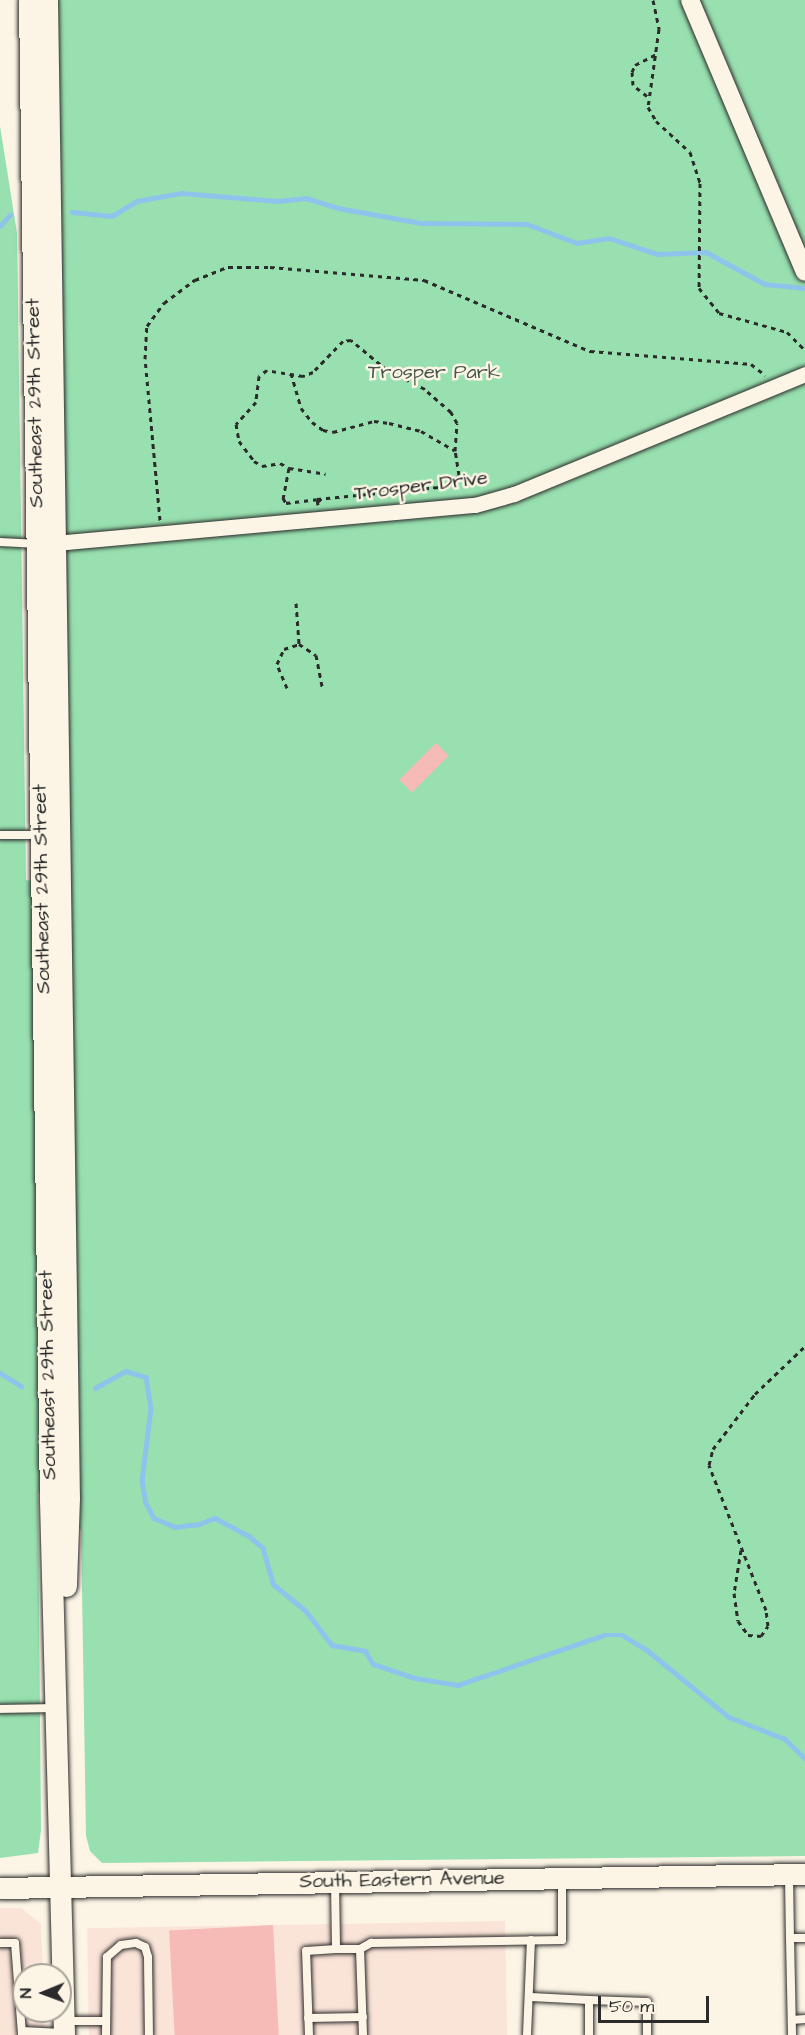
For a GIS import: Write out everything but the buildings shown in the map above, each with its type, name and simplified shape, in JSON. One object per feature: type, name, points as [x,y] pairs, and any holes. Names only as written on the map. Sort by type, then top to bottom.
[{"type":"main road","name":"Southeast 29th Street","points":[[29,0],[39,74]]},
{"type":"main road","name":"Southeast 29th Street","points":[[46,0],[39,74],[50,835],[50,1500],[60,1778]]},
{"type":"main road","name":"Southeast 29th Street","points":[[50,835],[69,1498],[60,1778],[61,1963]]},
{"type":"main road","name":"South Eastern Avenue","points":[[0,1887],[797,1874]]},
{"type":"street","points":[[690,0],[805,272]]},
{"type":"street","name":"Trosper Drive","points":[[46,543],[475,505],[514,494],[805,374]]},
{"type":"lane","points":[[0,542],[46,543]]},
{"type":"lane","points":[[0,835],[50,835]]},
{"type":"lane","points":[[0,1708],[57,1708]]},
{"type":"lane","points":[[792,2035],[790,1938],[797,1874]]},
{"type":"lane","points":[[309,2035],[306,1951],[336,1948],[360,1949],[371,1943],[562,1940],[562,1878]]},
{"type":"lane","points":[[335,1882],[336,1948]]},
{"type":"lane","points":[[790,1938],[805,1938]]},
{"type":"lane","points":[[526,2035],[531,1997],[531,1940]]},
{"type":"lane","points":[[0,1943],[15,1943],[17,1963]]},
{"type":"lane","points":[[106,2035],[107,1957],[121,1945],[136,1943],[145,1947],[148,1957],[149,2035]]},
{"type":"lane","points":[[360,1949],[363,2035]]},
{"type":"lane","points":[[531,1997],[648,2002],[647,2035]]},
{"type":"lane","points":[[589,2000],[589,2035]]},
{"type":"lane","points":[[308,2018],[363,2017]]},
{"type":"lane","points":[[792,2020],[805,2019]]},
{"type":"lane","points":[[22,2033],[63,2030],[106,2021]]},
{"type":"path","points":[[647,96],[657,54],[659,29],[653,0]]},
{"type":"path","points":[[657,54],[635,65],[632,72],[633,85],[647,96],[656,121],[690,152],[700,183],[698,272],[703,297],[719,313],[787,332],[805,350]]},
{"type":"path","points":[[161,534],[145,359],[147,326],[164,303],[195,280],[228,267],[270,267],[424,279],[590,351],[751,364],[778,386]]},
{"type":"path","points":[[289,468],[283,498],[286,503],[449,486],[459,475],[455,451],[457,423],[452,412],[425,389],[387,370],[351,340],[343,341],[313,372],[303,376],[267,370],[259,376],[256,402],[236,424],[239,441],[254,461],[262,466],[280,463],[289,468],[326,474]]},
{"type":"path","points":[[291,374],[302,408],[312,422],[323,429],[333,432],[374,421],[389,423],[421,431],[455,451]]},
{"type":"path","points":[[317,499],[320,519]]},
{"type":"path","points":[[317,499],[324,502]]},
{"type":"path","points":[[296,603],[299,644]]},
{"type":"path","points":[[299,644],[316,655],[322,686]]},
{"type":"path","points":[[287,688],[278,664],[284,649],[299,644]]},
{"type":"path","points":[[741,1550],[734,1593],[738,1622],[748,1635],[760,1636],[768,1626],[766,1610],[714,1485],[709,1465],[713,1449],[755,1394],[805,1346]]},
{"type":"shaded area","points":[[0,1908],[21,1908],[41,1924],[43,1963],[12,1963],[12,2023],[44,2023],[45,2035],[0,2035]]},
{"type":"shaded area","points":[[505,1921],[507,2035],[89,2035],[87,1928]]},
{"type":"green space","name":"Trosper Park","points":[[58,0],[805,0],[805,1856],[102,1863],[90,1851],[86,1836],[81,1530],[38,1492],[41,1830],[38,1853],[0,1858],[0,126],[17,233],[26,880],[71,888]]},
{"type":"waterway","points":[[72,212],[112,216],[137,201],[181,193],[278,201],[306,198],[338,208],[421,223],[527,224],[577,243],[609,238],[657,254],[706,252],[765,284],[805,288]]},
{"type":"waterway","points":[[0,226],[10,215]]},
{"type":"waterway","points":[[95,1388],[126,1371],[146,1377],[151,1408],[142,1481],[146,1503],[154,1518],[175,1527],[199,1524],[215,1518],[250,1537],[263,1548],[273,1584],[306,1611],[332,1645],[365,1651],[373,1664],[415,1678],[458,1685],[604,1635],[622,1635],[647,1650],[729,1717],[785,1739],[805,1758]]},
{"type":"waterway","points":[[0,1373],[21,1386]]}]
